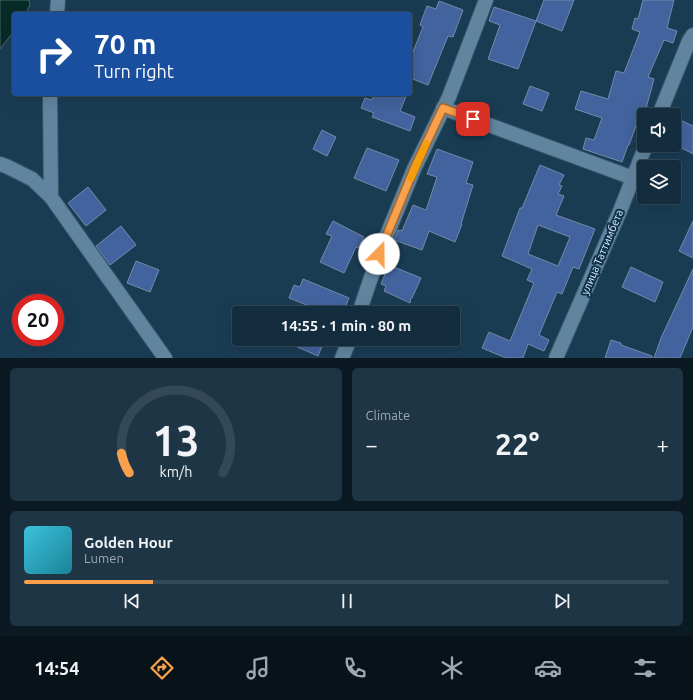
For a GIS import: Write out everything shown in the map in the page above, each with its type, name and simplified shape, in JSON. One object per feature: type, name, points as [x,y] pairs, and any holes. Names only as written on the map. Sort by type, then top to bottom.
[{"type":"street","points":[[57,12],[58,0]]},
{"type":"street","points":[[361,306],[382,247],[414,169],[449,97],[486,0]]},
{"type":"street","points":[[662,108],[688,41],[693,35]]},
{"type":"street","points":[[50,96],[51,197]]},
{"type":"street","points":[[443,108],[633,178]]},
{"type":"street","name":"улица Таттимбета","points":[[556,358],[643,152]]},
{"type":"street","points":[[0,164],[32,179],[51,197],[165,358]]},
{"type":"street","points":[[342,358],[347,346]]},
{"type":"shaded area","points":[[0,0],[29,0],[30,5],[26,12],[12,12],[12,34],[0,49]]},
{"type":"building","points":[[544,0],[574,0],[562,31],[536,21]]},
{"type":"building","points":[[643,0],[674,0],[667,28],[677,31],[673,43],[664,40],[648,77],[654,79],[646,108],[637,108],[637,123],[622,162],[583,149],[586,138],[594,140],[602,118],[575,109],[581,91],[608,99],[616,71],[624,73],[640,32],[632,29],[635,18],[638,19]]},
{"type":"building","points":[[439,1],[463,10],[453,37],[448,36],[428,85],[412,79],[412,54],[423,27],[420,25],[427,6],[436,9]]},
{"type":"building","points":[[494,7],[536,21],[518,69],[488,59],[500,25],[489,21]]},
{"type":"building","points":[[530,86],[549,93],[542,111],[523,104]]},
{"type":"building","points":[[373,96],[406,96],[400,111],[415,117],[410,131],[372,117],[374,113],[361,108],[365,98],[372,100]]},
{"type":"building","points":[[681,120],[693,126],[693,154],[681,148]]},
{"type":"building","points":[[322,130],[336,137],[327,156],[313,149]]},
{"type":"building","points":[[367,148],[399,160],[386,191],[354,178]]},
{"type":"building","points":[[437,149],[473,162],[466,183],[473,185],[462,224],[455,242],[429,231],[422,250],[394,240],[398,230],[402,231],[413,205],[426,210],[437,177],[427,174]]},
{"type":"building","points":[[540,165],[564,175],[559,185],[562,186],[558,194],[564,196],[556,215],[595,229],[579,269],[573,267],[562,294],[557,292],[539,335],[549,340],[544,351],[528,344],[523,358],[506,358],[482,348],[489,332],[510,341],[534,283],[527,280],[532,269],[502,256],[520,208],[522,208]],"holes":[[[538,225],[570,237],[558,266],[528,254]]]},
{"type":"building","points":[[88,187],[106,210],[86,226],[68,203]]},
{"type":"building","points":[[333,221],[364,237],[358,248],[356,247],[344,273],[320,262],[332,236],[326,234]]},
{"type":"building","points":[[693,221],[693,258],[679,251]]},
{"type":"building","points":[[121,226],[136,245],[110,265],[96,246]]},
{"type":"building","points":[[136,261],[159,270],[150,292],[127,283]]},
{"type":"building","points":[[389,265],[421,278],[410,303],[384,291],[386,286],[381,284]]},
{"type":"building","points":[[631,267],[663,282],[655,302],[622,287]]},
{"type":"building","points":[[693,269],[693,327],[680,358],[654,358],[661,338]]},
{"type":"building","points":[[303,279],[349,298],[346,306],[309,306],[289,298],[294,285],[300,287]]},
{"type":"building","points":[[611,340],[652,356],[652,358],[605,358]]},
{"type":"building","points":[[295,346],[322,346],[318,356]]},
{"type":"slow traffic","points":[[411,178],[426,144]]},
{"type":"route","points":[[379,254],[414,169],[443,108],[473,119]]}]
